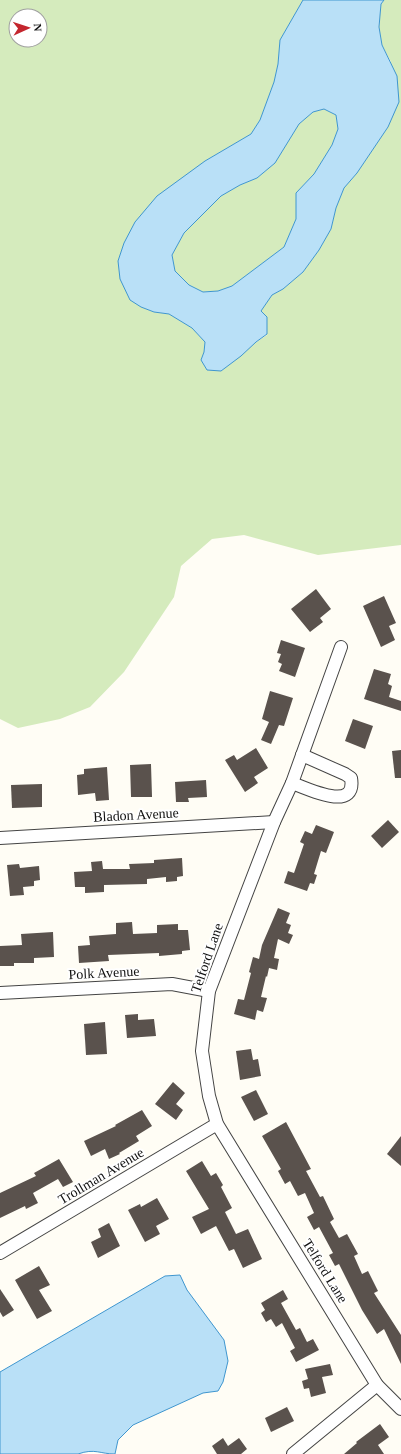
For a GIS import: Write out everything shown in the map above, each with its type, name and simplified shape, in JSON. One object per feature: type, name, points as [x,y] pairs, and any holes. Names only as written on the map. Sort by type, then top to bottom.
[{"type":"street","name":"Telford Lane","points":[[341,647],[292,784],[274,822],[209,991],[202,1051],[209,1096],[217,1124],[377,1385],[401,1409]]},
{"type":"street","points":[[292,784],[334,797],[342,797],[348,794],[351,789],[351,778],[302,755]]},
{"type":"street","name":"Bladon Avenue","points":[[0,838],[274,822]]},
{"type":"street","name":"Polk Avenue","points":[[0,993],[172,984],[209,991]]},
{"type":"street","name":"Trollman Avenue","points":[[0,1253],[217,1124]]},
{"type":"street","points":[[293,1454],[377,1385]]},
{"type":"green space","points":[[0,0],[303,0],[280,40],[278,64],[274,82],[260,120],[251,134],[205,161],[141,307],[154,312],[169,314],[192,328],[205,342],[201,360],[221,371],[267,335],[261,311],[272,295],[283,289],[303,272],[319,250],[331,229],[336,208],[344,188],[357,173],[388,127],[391,62],[382,45],[379,27],[381,4],[384,0],[401,0],[401,545],[318,555],[244,535],[212,539],[181,566],[174,597],[124,672],[90,707],[60,719],[18,728],[0,719]]},
{"type":"green space","points":[[324,109],[336,115],[338,129],[332,145],[314,174],[296,193],[296,219],[284,247],[232,286],[218,291],[203,292],[189,285],[175,271],[172,255],[184,233],[221,196],[240,185],[257,178],[275,163],[299,124],[313,112]]},
{"type":"water","points":[[303,0],[384,0],[381,4],[379,27],[382,45],[397,76],[399,102],[388,127],[357,173],[344,188],[336,208],[331,229],[319,250],[303,272],[283,289],[272,295],[261,311],[267,317],[267,334],[221,371],[207,370],[201,360],[205,342],[192,328],[169,314],[154,312],[141,307],[130,300],[120,279],[118,261],[124,243],[135,222],[157,196],[205,161],[251,134],[260,120],[274,82],[278,64],[280,40]],"holes":[[[324,109],[336,115],[338,129],[332,145],[314,174],[296,193],[296,219],[284,247],[232,286],[218,291],[203,292],[189,285],[175,271],[172,255],[184,233],[221,196],[240,185],[257,178],[275,163],[299,124],[313,112]]]},
{"type":"water","points":[[180,1275],[187,1290],[224,1340],[228,1361],[223,1382],[218,1391],[203,1393],[133,1425],[118,1440],[115,1454],[89,1451],[78,1454],[0,1454],[0,1372],[165,1276]]},
{"type":"building","points":[[316,589],[331,609],[320,618],[323,622],[310,632],[291,609]]},
{"type":"building","points":[[384,596],[396,623],[389,626],[395,640],[381,647],[363,606]]},
{"type":"building","points":[[281,640],[305,648],[295,677],[279,671],[282,664],[278,662],[281,654],[277,653]]},
{"type":"building","points":[[374,669],[391,674],[388,684],[392,686],[389,697],[401,701],[401,711],[364,699]]},
{"type":"building","points":[[270,691],[293,698],[284,726],[279,725],[271,744],[261,740],[269,722],[262,719]]},
{"type":"building","points":[[353,719],[373,726],[365,749],[345,741]]},
{"type":"building","points":[[256,748],[268,768],[254,777],[258,783],[245,792],[225,760],[234,755],[237,760]]},
{"type":"building","points":[[401,750],[401,778],[395,778],[392,751]]},
{"type":"building","points":[[151,764],[152,797],[131,797],[130,765]]},
{"type":"building","points":[[107,767],[109,800],[96,801],[95,793],[78,795],[77,775],[84,774],[84,769]]},
{"type":"building","points":[[206,780],[207,797],[188,798],[189,802],[176,802],[175,782]]},
{"type":"building","points":[[42,784],[42,807],[12,808],[11,785]]},
{"type":"building","points":[[388,820],[399,832],[382,848],[371,836]]},
{"type":"building","points":[[316,825],[334,832],[326,853],[321,851],[314,874],[317,875],[314,884],[310,883],[307,891],[284,883],[288,871],[294,873],[304,844],[300,842],[305,831],[312,834]]},
{"type":"building","points":[[182,858],[183,876],[177,877],[177,881],[166,882],[166,877],[147,879],[147,884],[104,885],[104,892],[85,893],[85,887],[75,887],[74,872],[92,871],[91,862],[102,861],[103,869],[130,869],[129,864],[154,863],[154,860]]},
{"type":"building","points":[[19,864],[20,868],[39,866],[40,880],[34,881],[34,886],[23,887],[24,895],[10,896],[7,865]]},
{"type":"building","points":[[278,908],[290,913],[286,923],[291,925],[288,933],[293,935],[289,944],[278,939],[274,958],[279,959],[277,970],[269,968],[267,977],[266,976],[261,997],[267,998],[263,1012],[257,1010],[255,1020],[234,1014],[238,999],[244,1000],[251,973],[249,972],[253,957],[259,959],[262,945]]},
{"type":"building","points":[[132,922],[133,934],[157,933],[157,925],[178,924],[178,930],[188,930],[190,950],[182,951],[182,954],[159,956],[159,953],[108,955],[109,961],[79,963],[78,946],[90,945],[89,936],[116,934],[116,923]]},
{"type":"building","points":[[53,932],[54,957],[34,958],[34,963],[14,963],[14,966],[0,966],[0,946],[22,945],[21,934]]},
{"type":"building","points":[[138,1014],[138,1020],[154,1019],[156,1036],[127,1038],[125,1015]]},
{"type":"building","points":[[105,1022],[107,1054],[86,1055],[84,1024]]},
{"type":"building","points":[[251,1049],[253,1060],[258,1059],[261,1076],[240,1080],[236,1051]]},
{"type":"building","points":[[173,1082],[185,1093],[176,1104],[183,1110],[176,1120],[155,1104]]},
{"type":"building","points":[[256,1090],[268,1114],[254,1121],[241,1097]]},
{"type":"building","points":[[142,1110],[152,1126],[136,1136],[139,1141],[119,1153],[120,1154],[109,1159],[105,1149],[91,1156],[84,1141],[116,1126],[115,1125]]},
{"type":"building","points":[[286,1122],[311,1169],[306,1171],[320,1197],[323,1196],[334,1219],[330,1222],[339,1238],[347,1234],[358,1254],[354,1256],[362,1274],[368,1271],[378,1291],[374,1293],[401,1335],[401,1364],[384,1329],[377,1334],[362,1310],[339,1264],[335,1266],[329,1255],[333,1253],[319,1227],[314,1230],[307,1217],[314,1213],[305,1193],[298,1196],[290,1181],[285,1184],[278,1171],[281,1169],[262,1136]]},
{"type":"building","points":[[401,1136],[401,1166],[387,1154]]},
{"type":"building","points":[[59,1159],[73,1182],[63,1187],[58,1179],[33,1193],[38,1203],[26,1209],[25,1206],[0,1218],[0,1193],[36,1176],[34,1173]]},
{"type":"building","points":[[202,1161],[211,1176],[216,1173],[223,1185],[221,1187],[232,1208],[225,1212],[236,1234],[248,1229],[262,1259],[243,1268],[234,1249],[229,1251],[216,1226],[201,1234],[192,1217],[209,1209],[186,1171]]},
{"type":"building","points":[[157,1198],[169,1219],[156,1226],[160,1234],[145,1242],[128,1210],[140,1204],[141,1207]]},
{"type":"building","points":[[109,1223],[120,1246],[98,1258],[91,1242],[101,1237],[98,1229]]},
{"type":"building","points":[[39,1266],[50,1285],[39,1290],[52,1311],[37,1319],[15,1280]]},
{"type":"building","points":[[0,1289],[14,1310],[3,1317],[0,1312]]},
{"type":"building","points":[[283,1290],[288,1299],[281,1303],[296,1330],[300,1328],[307,1342],[313,1339],[319,1350],[296,1362],[290,1351],[295,1348],[282,1323],[276,1327],[271,1319],[266,1322],[261,1313],[265,1310],[261,1303]]},
{"type":"building","points":[[330,1364],[333,1375],[322,1377],[326,1393],[311,1397],[309,1388],[304,1389],[302,1381],[308,1379],[305,1369]]},
{"type":"building","points":[[287,1407],[294,1421],[271,1432],[265,1418]]},
{"type":"building","points":[[380,1424],[389,1437],[378,1445],[384,1454],[344,1454],[357,1443],[356,1442]]},
{"type":"building","points":[[223,1438],[228,1446],[239,1438],[247,1449],[241,1454],[217,1454],[212,1446]]}]
